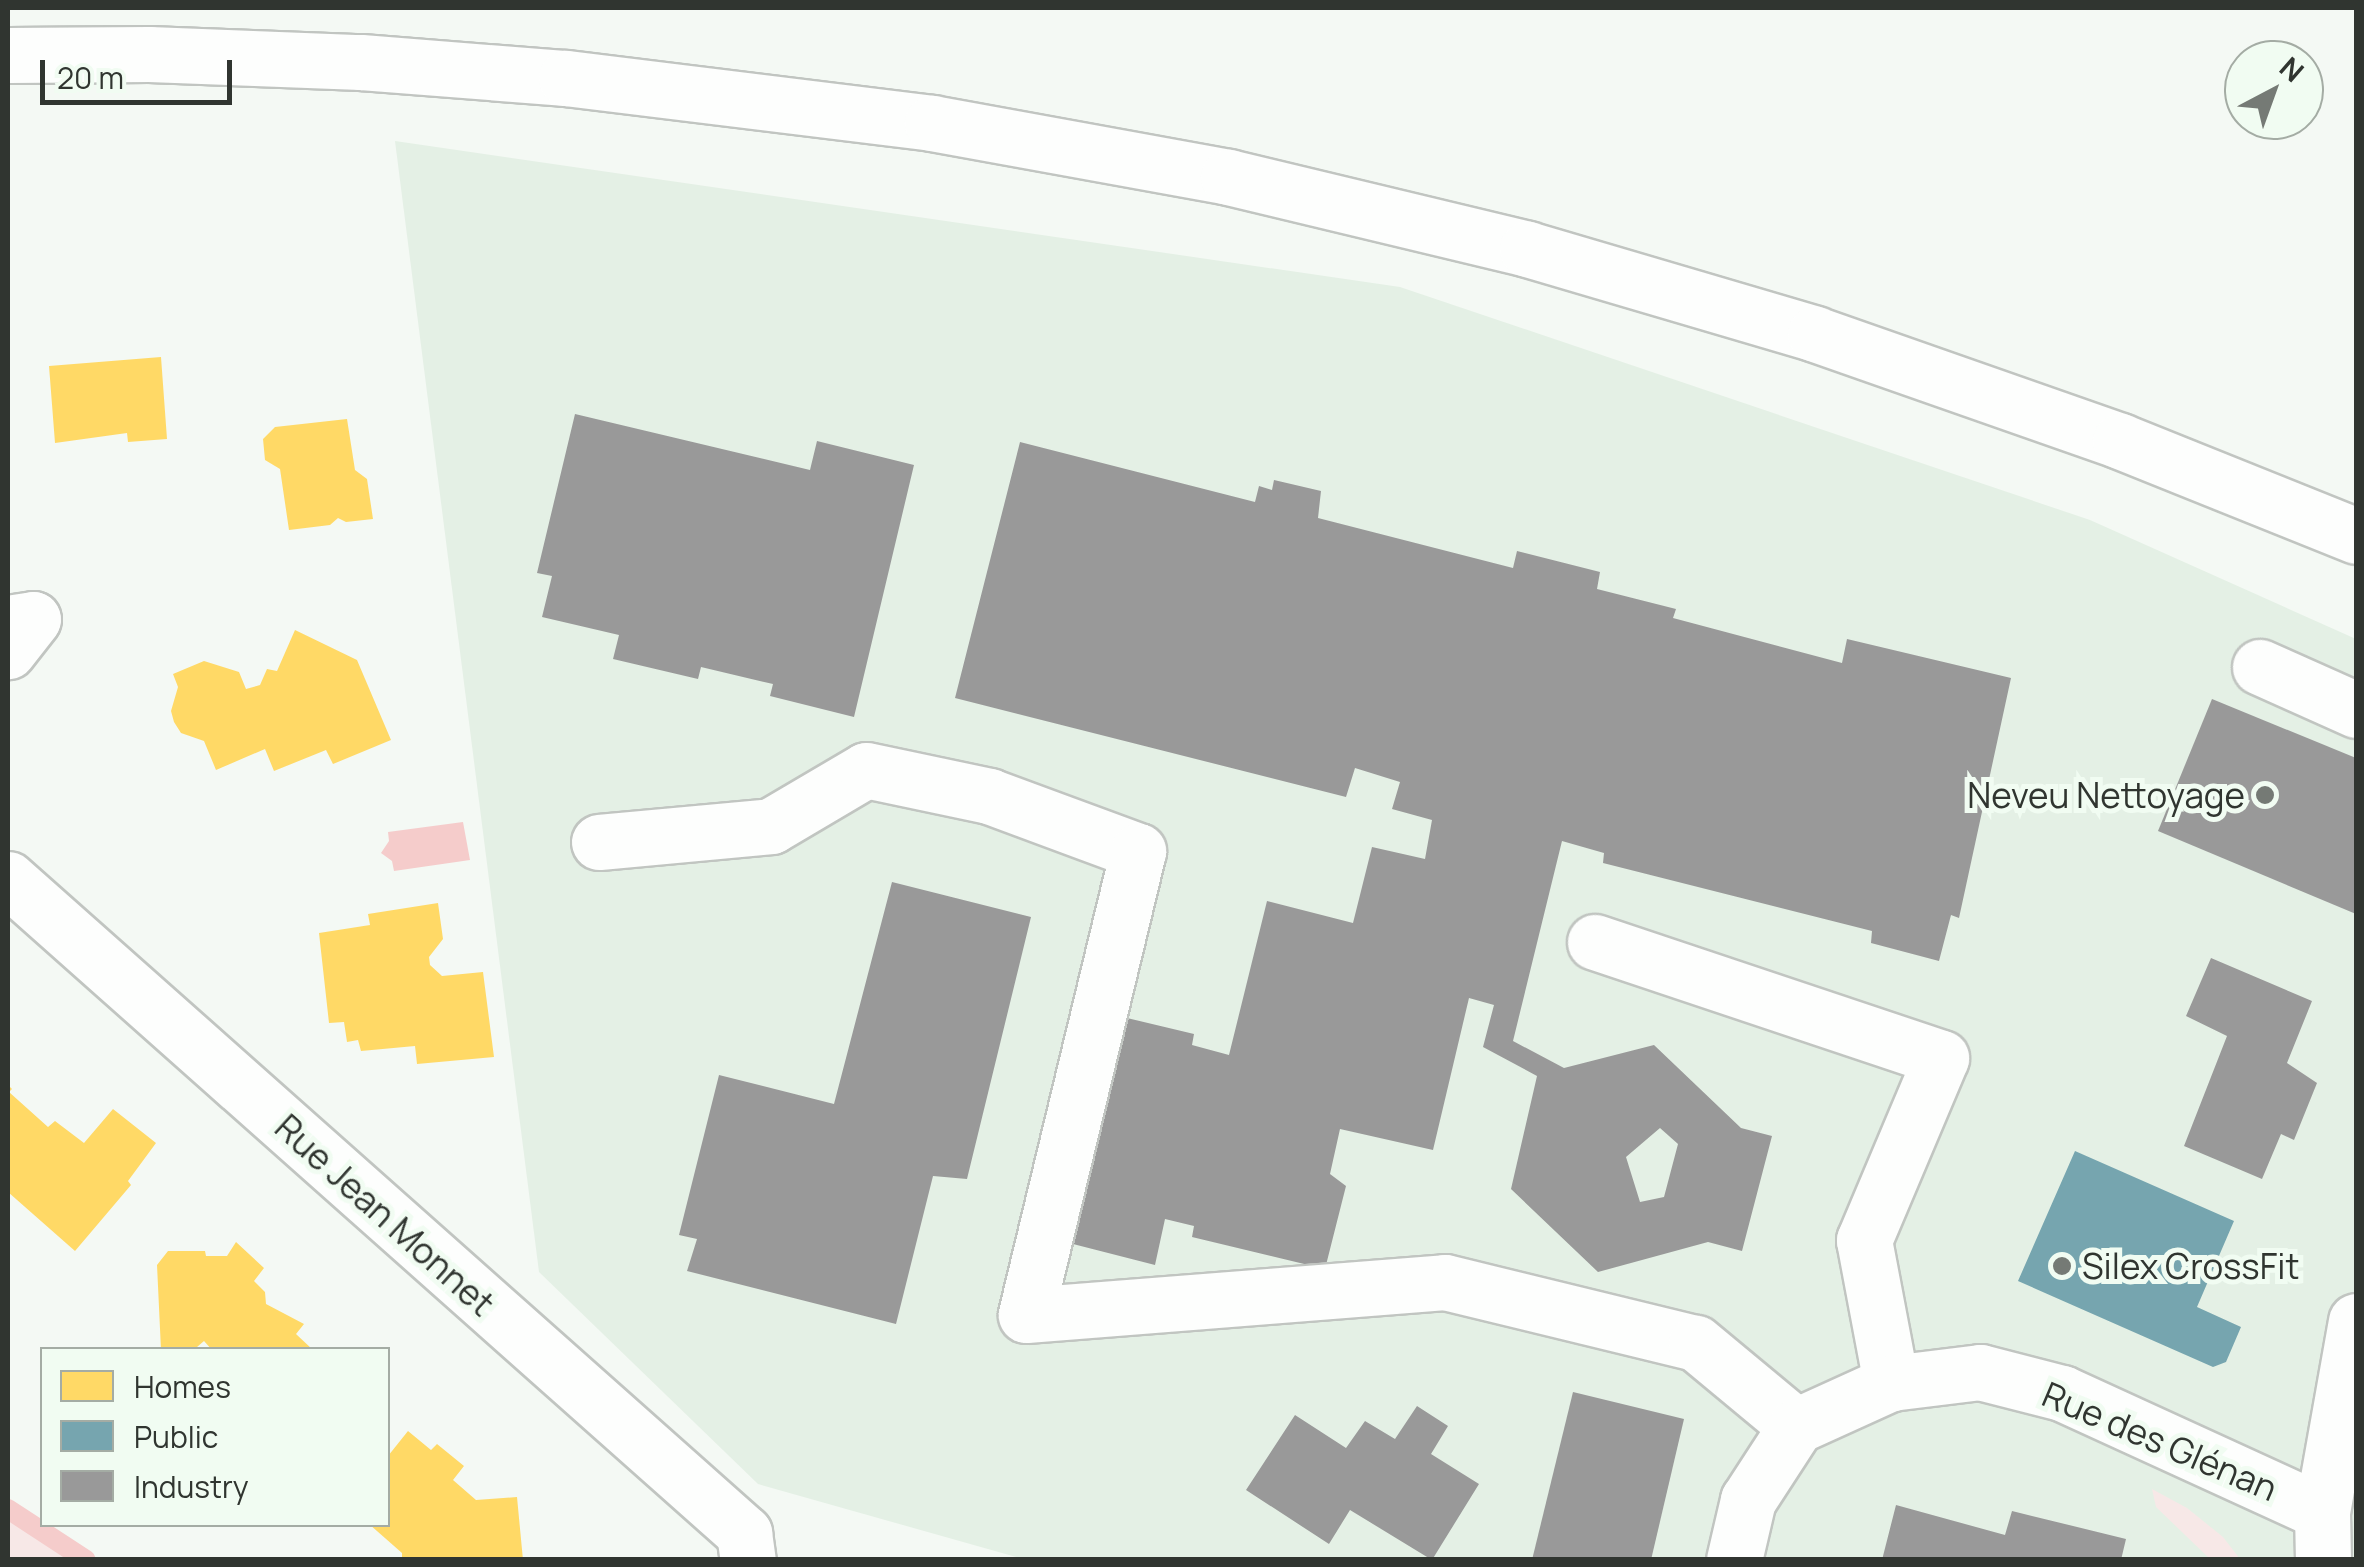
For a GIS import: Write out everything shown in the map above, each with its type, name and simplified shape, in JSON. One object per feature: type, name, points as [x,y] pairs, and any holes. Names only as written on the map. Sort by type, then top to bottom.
[{"type":"main road","points":[[8,55],[150,54],[361,62],[566,78],[932,123],[1228,177],[1527,250],[1815,334],[2120,441],[2356,536]]},
{"type":"main road","points":[[8,623],[33,619],[8,650]]},
{"type":"main road","points":[[2260,667],[2356,710]]},
{"type":"main road","points":[[598,842],[771,826],[866,770],[989,796],[1138,851],[1026,1315],[1445,1282],[1696,1343],[1796,1426],[1748,1500],[1734,1560]]},
{"type":"main road","name":"Rue Jean Monnet","points":[[8,880],[744,1533],[748,1560]]},
{"type":"main road","points":[[1596,942],[1941,1058],[1864,1240],[1891,1383]]},
{"type":"main road","points":[[2323,1536],[2356,1320]]},
{"type":"main road","name":"Rue des Glénan","points":[[1796,1426],[1891,1383],[1980,1372],[2062,1393],[2323,1536]]},
{"type":"shaded area","points":[[395,141],[1400,287],[2090,520],[2356,639],[2356,1559],[1023,1559],[758,1484],[539,1272]]},
{"type":"shaded area","points":[[463,822],[470,860],[394,871],[392,861],[381,853],[389,841],[388,832]]},
{"type":"shaded area","points":[[2152,1489],[2187,1508],[2223,1537],[2240,1559],[2210,1559],[2156,1507]]},
{"type":"shaded area","points":[[8,1509],[86,1559],[8,1559]]},
{"type":"building: Homes","points":[[161,357],[167,439],[128,442],[127,433],[55,443],[49,366]]},
{"type":"building: Homes","points":[[347,419],[355,470],[367,479],[373,519],[346,522],[338,518],[330,525],[289,530],[280,469],[265,460],[263,439],[275,427]]},
{"type":"building: Homes","points":[[295,630],[357,660],[391,740],[333,764],[326,750],[274,771],[265,749],[216,770],[204,741],[181,733],[174,722],[171,711],[178,687],[173,674],[204,661],[239,672],[246,689],[260,685],[267,669],[277,671]]},
{"type":"building: Homes","points":[[438,903],[443,939],[429,957],[430,965],[442,976],[483,972],[494,1057],[417,1064],[415,1046],[361,1051],[358,1040],[347,1042],[344,1022],[329,1023],[319,933],[370,925],[368,914]]},
{"type":"building: Homes","points":[[8,1085],[12,1089],[9,1092],[48,1127],[55,1121],[84,1143],[113,1109],[156,1143],[128,1181],[131,1185],[75,1251],[8,1192]]},
{"type":"building: Homes","points":[[236,1242],[264,1268],[254,1281],[265,1292],[266,1304],[304,1324],[296,1334],[310,1347],[209,1347],[204,1341],[197,1347],[161,1347],[157,1265],[168,1251],[205,1251],[206,1256],[227,1256]]},
{"type":"building: Homes","points":[[408,1431],[431,1450],[437,1444],[464,1466],[453,1480],[476,1500],[517,1497],[523,1560],[402,1560],[402,1553],[372,1527],[390,1527],[390,1454]]},
{"type":"building: Public","points":[[2075,1151],[2234,1221],[2197,1307],[2241,1327],[2226,1362],[2213,1367],[2018,1281]]},
{"type":"building: Industry","points":[[575,414],[810,470],[817,441],[914,465],[854,717],[770,696],[773,684],[701,667],[698,679],[613,659],[619,635],[542,617],[552,576],[537,573]]},
{"type":"building: Industry","points":[[1020,442],[1255,502],[1259,486],[1272,490],[1274,480],[1321,491],[1318,518],[1513,568],[1517,551],[1600,572],[1597,589],[1676,609],[1673,618],[1842,663],[1847,639],[2011,678],[1959,918],[1951,915],[1939,961],[1871,943],[1872,931],[1603,863],[1604,853],[1562,841],[1513,1041],[1564,1068],[1654,1045],[1741,1128],[1772,1136],[1742,1251],[1708,1242],[1598,1272],[1511,1189],[1537,1076],[1483,1047],[1494,1005],[1469,998],[1433,1150],[1340,1129],[1330,1174],[1346,1186],[1325,1269],[1192,1237],[1194,1226],[1165,1219],[1155,1265],[1073,1244],[1127,1018],[1194,1034],[1192,1045],[1229,1055],[1267,901],[1353,923],[1372,847],[1425,859],[1432,820],[1392,809],[1400,782],[1355,768],[1346,797],[955,698]],"holes":[[[1660,1128],[1678,1144],[1664,1197],[1640,1202],[1626,1157]]]},
{"type":"building: Industry","name":"Neveu Nettoyage","points":[[2212,699],[2356,758],[2356,914],[2158,831]]},
{"type":"building: Industry","points":[[892,882],[1031,917],[967,1179],[933,1176],[896,1324],[687,1271],[697,1239],[679,1235],[719,1075],[834,1104]]},
{"type":"building: Industry","points":[[2211,958],[2312,1001],[2287,1063],[2317,1083],[2294,1140],[2281,1134],[2262,1179],[2184,1146],[2227,1036],[2186,1016]]},
{"type":"building: Industry","points":[[1573,1392],[1684,1419],[1651,1560],[1532,1560]]},
{"type":"building: Industry","points":[[1417,1406],[1448,1426],[1431,1454],[1479,1484],[1432,1560],[1350,1510],[1329,1544],[1246,1490],[1295,1415],[1346,1448],[1365,1421],[1395,1439]]},
{"type":"building: Industry","points":[[1896,1505],[2005,1535],[2012,1511],[2126,1539],[2121,1560],[1882,1560]]},
{"type":"waterway","points":[[8,1509],[86,1560]]},
{"type":"place","name":"Neveu Nettoyage","points":[[2265,795]]},
{"type":"place","name":"Silex CrossFit","points":[[2062,1266]]}]
